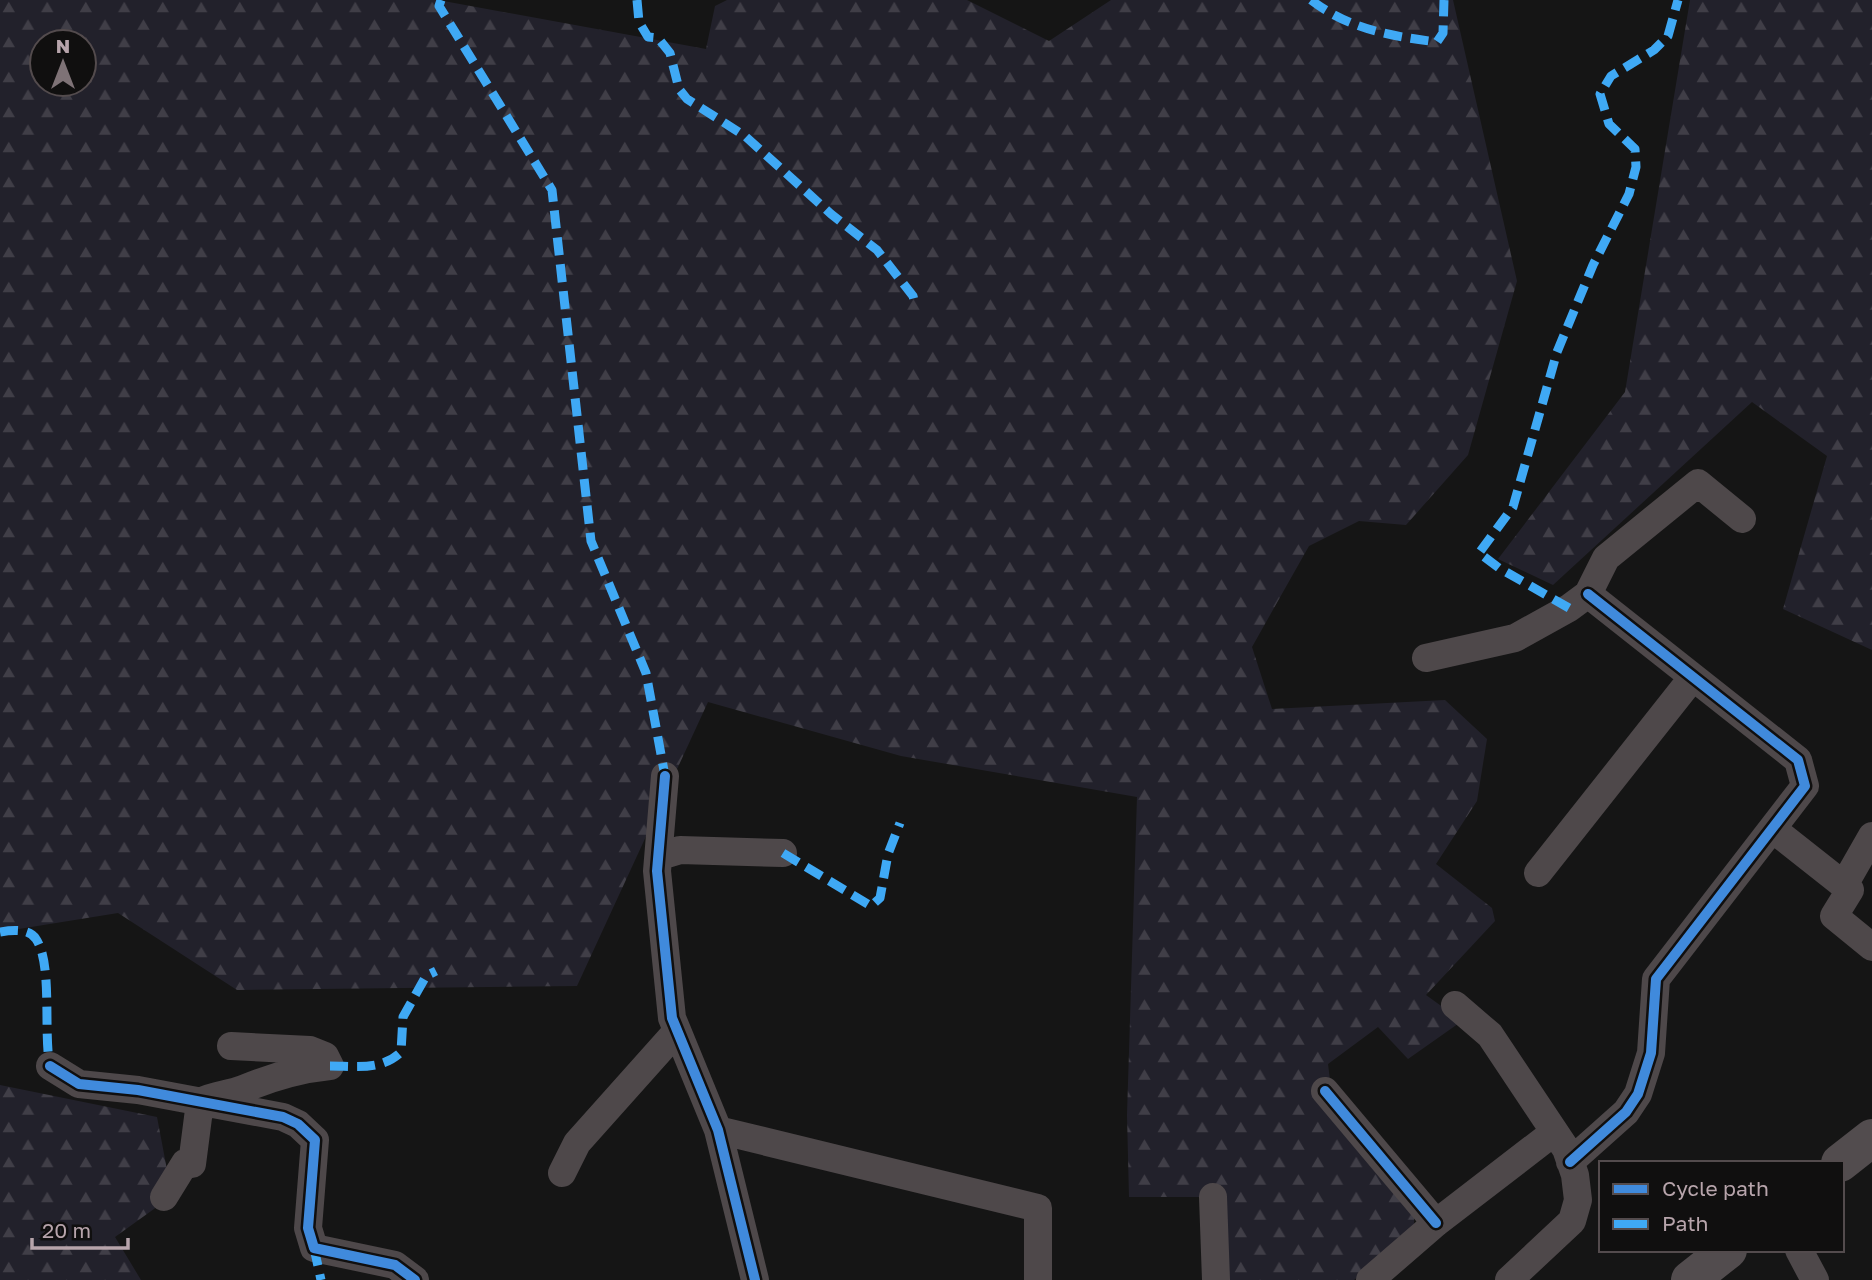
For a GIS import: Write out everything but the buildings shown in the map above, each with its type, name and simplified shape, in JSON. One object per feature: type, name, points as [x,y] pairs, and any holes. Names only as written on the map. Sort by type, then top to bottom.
[{"type":"main road","points":[[1843,1161],[1872,1138]]},
{"type":"main road","points":[[1690,1280],[1725,1252]]},
{"type":"street","points":[[1426,658],[1515,638],[1569,608],[1588,594],[1606,558],[1698,483],[1742,519]]},
{"type":"street","points":[[1570,1161],[1626,1112],[1638,1094],[1651,1053],[1656,979],[1774,830],[1805,786],[1798,760],[1588,594]]},
{"type":"street","points":[[1538,873],[1693,677]]},
{"type":"street","points":[[665,776],[657,871],[672,1018],[718,1130],[755,1280]]},
{"type":"street","points":[[1774,830],[1850,890],[1834,916],[1872,947]]},
{"type":"street","points":[[1844,885],[1872,836]]},
{"type":"street","points":[[660,856],[680,850],[783,853]]},
{"type":"street","points":[[1455,1005],[1490,1035],[1566,1149],[1578,1200],[1576,1214],[1509,1280]]},
{"type":"street","points":[[562,1173],[577,1143],[677,1031]]},
{"type":"street","points":[[201,1102],[219,1093],[240,1090],[257,1082],[305,1068],[330,1066],[325,1056],[310,1050],[231,1046]]},
{"type":"street","points":[[50,1066],[79,1084],[138,1090],[283,1117],[298,1124],[315,1140],[308,1228],[314,1248],[395,1265],[415,1280]]},
{"type":"street","points":[[1325,1091],[1436,1223]]},
{"type":"street","points":[[164,1197],[185,1163],[192,1164],[201,1102]]},
{"type":"street","points":[[718,1130],[1038,1208],[1038,1280]]},
{"type":"street","points":[[1370,1280],[1436,1223],[1553,1133]]},
{"type":"street","points":[[1213,1197],[1216,1280]]},
{"type":"street","points":[[1800,1252],[1815,1280]]},
{"type":"green space","points":[[0,0],[438,0],[706,49],[715,6],[727,0],[967,0],[1049,41],[1111,0],[1453,0],[1517,281],[1468,455],[1406,525],[1359,521],[1309,546],[1252,647],[1272,709],[1445,700],[1487,739],[1477,801],[1436,864],[1492,908],[1495,921],[1426,995],[1462,1021],[1408,1059],[1378,1027],[1328,1064],[1330,1080],[1414,1217],[1414,1230],[1354,1280],[1224,1280],[1219,1197],[1129,1197],[1127,1115],[1137,797],[901,756],[708,702],[577,986],[237,990],[118,913],[0,932]]},
{"type":"green space","points":[[1690,0],[1872,0],[1872,650],[1783,609],[1827,456],[1752,402],[1553,585],[1498,559],[1625,392]]},
{"type":"green space","points":[[0,1085],[157,1117],[172,1196],[115,1237],[141,1280],[0,1280]]},
{"type":"marked path","points":[[441,0],[439,6],[552,190],[591,541],[646,673],[665,776]]},
{"type":"marked path","points":[[637,0],[639,22],[648,37],[658,38],[670,53],[679,89],[687,99],[745,136],[831,214],[877,250],[913,296],[915,304]]},
{"type":"marked path","points":[[1311,0],[1340,18],[1371,30],[1437,42],[1443,33],[1444,0]]},
{"type":"marked path","points":[[1569,608],[1499,568],[1479,553],[1513,507],[1557,352],[1593,265],[1629,194],[1636,167],[1635,149],[1609,124],[1600,94],[1611,76],[1654,50],[1668,36],[1678,0]]},
{"type":"marked path","points":[[783,853],[871,906],[880,898],[888,854],[900,823]]},
{"type":"marked path","points":[[0,932],[14,930],[29,933],[36,939],[41,950],[46,981],[50,1066]]},
{"type":"marked path","points":[[330,1066],[377,1065],[401,1052],[403,1017],[426,976],[436,971]]},
{"type":"marked path","points":[[314,1248],[321,1280]]},
{"type":"cycle path","points":[[1570,1162],[1626,1112],[1638,1094],[1651,1053],[1656,979],[1805,786],[1798,760],[1588,594]]},
{"type":"cycle path","points":[[665,776],[657,871],[672,1018],[718,1130],[755,1280]]},
{"type":"cycle path","points":[[50,1066],[79,1084],[138,1090],[283,1117],[298,1124],[315,1140],[308,1228],[314,1248],[395,1265],[415,1280]]},
{"type":"cycle path","points":[[1325,1091],[1436,1223]]}]
